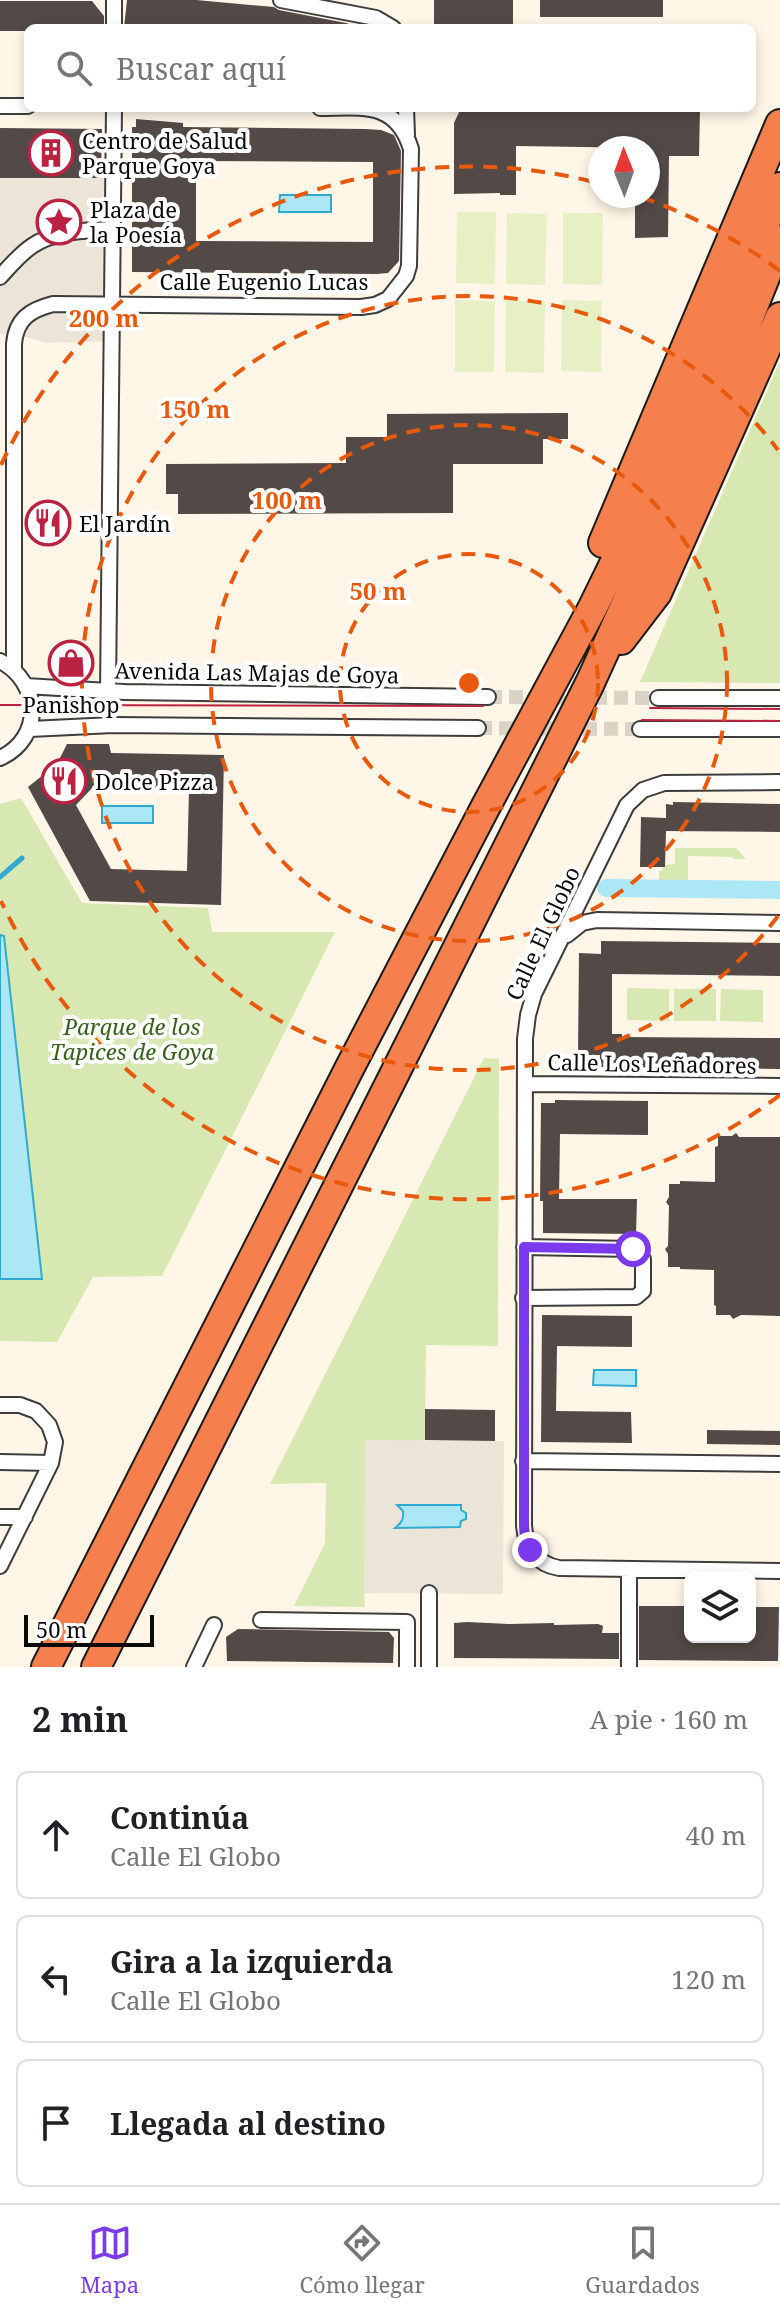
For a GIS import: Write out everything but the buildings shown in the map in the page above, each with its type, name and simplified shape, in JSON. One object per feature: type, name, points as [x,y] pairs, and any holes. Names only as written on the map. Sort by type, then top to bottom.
[{"type":"highway","points":[[486,806],[496,756],[612,525],[780,124]]},
{"type":"highway","points":[[46,1667],[327,1112],[593,607],[678,433],[780,187]]},
{"type":"highway","points":[[96,1667],[590,683],[695,452],[780,240]]},
{"type":"highway","points":[[590,683],[657,593],[780,317]]},
{"type":"street","points":[[114,0],[114,24]]},
{"type":"street","points":[[281,0],[376,18],[386,24]]},
{"type":"street","points":[[0,106],[24,106]]},
{"type":"street","points":[[108,692],[114,112]]},
{"type":"street","points":[[384,112],[407,135]]},
{"type":"street","name":"Calle Eugenio Lucas","points":[[14,669],[14,344],[20,320],[40,307],[53,304],[361,307],[388,299],[401,284],[409,266],[411,149],[406,112]]},
{"type":"street","points":[[0,277],[34,245],[52,236],[112,229]]},
{"type":"street","points":[[0,661],[14,669],[26,686],[31,706],[30,729],[20,744],[0,758]]},
{"type":"street","name":"Avenida Las Majas de Goya","points":[[26,686],[108,692],[488,697]]},
{"type":"street","points":[[658,698],[780,698]]},
{"type":"street","points":[[30,729],[113,725],[478,728]]},
{"type":"street","points":[[640,729],[780,729]]},
{"type":"street","name":"Calle El Globo","points":[[780,782],[664,783],[643,790],[627,805],[534,994],[528,1015],[525,1039],[523,1298],[525,1539],[538,1559],[548,1566],[559,1568],[780,1571]]},
{"type":"street","points":[[561,941],[582,923],[597,920],[780,923]]},
{"type":"street","name":"Calle Los Leñadores","points":[[525,1084],[780,1086]]},
{"type":"street","points":[[523,1298],[636,1297],[643,1291],[643,1259],[633,1249],[524,1247]]},
{"type":"street","points":[[0,1405],[28,1407],[42,1416],[53,1432],[55,1442],[51,1463],[0,1566]]},
{"type":"street","points":[[523,1461],[780,1464]]},
{"type":"street","points":[[0,1462],[51,1463]]},
{"type":"street","points":[[0,1517],[25,1517]]},
{"type":"street","points":[[629,1570],[629,1667]]},
{"type":"street","points":[[429,1593],[429,1667]]},
{"type":"street","points":[[261,1620],[407,1622],[407,1667]]},
{"type":"street","points":[[194,1667],[214,1625]]},
{"type":"green space","points":[[457,212],[496,212],[495,284],[456,283]]},
{"type":"green space","points":[[507,213],[547,214],[545,285],[506,284]]},
{"type":"green space","points":[[563,213],[603,213],[602,285],[563,284]]},
{"type":"green space","points":[[455,300],[495,301],[494,372],[455,372]]},
{"type":"green space","points":[[562,300],[602,301],[601,372],[561,371]]},
{"type":"green space","points":[[506,301],[545,301],[544,373],[505,372]]},
{"type":"green space","points":[[780,361],[780,683],[640,682]]},
{"type":"green space","name":"Parque de los Tapices de Goya","points":[[21,798],[82,903],[208,908],[212,932],[335,932],[162,1276],[93,1277],[57,1342],[0,1341],[0,804]]},
{"type":"green space","points":[[675,848],[736,848],[746,859],[688,856],[688,881],[659,881],[659,871],[665,865],[675,864]]},
{"type":"green space","points":[[627,988],[669,989],[669,1021],[627,1020]]},
{"type":"green space","points":[[674,989],[716,989],[716,1021],[674,1021]]},
{"type":"green space","points":[[721,989],[763,990],[763,1022],[720,1021]]},
{"type":"green space","points":[[484,1058],[499,1059],[498,1346],[426,1345],[425,1440],[417,1441],[416,1593],[364,1593],[365,1607],[294,1606],[325,1543],[326,1483],[270,1484]]},
{"type":"shaded area","name":"Plaza de la Poesía","points":[[0,178],[119,178],[118,341],[47,343],[15,334],[0,334]]},
{"type":"shaded area","points":[[365,1440],[504,1441],[503,1594],[364,1593]]},
{"type":"water","points":[[280,195],[331,195],[331,212],[279,212]]},
{"type":"water","points":[[102,806],[153,806],[153,823],[102,823]]},
{"type":"water","points":[[0,935],[4,936],[42,1279],[0,1279]]},
{"type":"water","points":[[594,1370],[636,1370],[636,1386],[593,1385]]},
{"type":"water","points":[[397,1505],[461,1505],[466,1519],[461,1521],[460,1527],[395,1528],[403,1517],[403,1511]]},
{"type":"waterway","points":[[0,877],[22,858]]},
{"type":"waterway","points":[[606,888],[780,890]]},
{"type":"tunnel","points":[[488,697],[658,698]]},
{"type":"tunnel","points":[[478,728],[640,729]]},
{"type":"tram line","points":[[0,705],[483,706]]},
{"type":"tram line","points":[[650,708],[780,709]]},
{"type":"tram line","points":[[642,720],[780,721]]},
{"type":"place","name":"Centro de Salud Parque Goya","points":[[51,153]]},
{"type":"place","name":"Plaza de la Poesía","points":[[59,222]]},
{"type":"place","name":"El Jardín","points":[[48,523]]},
{"type":"place","name":"Panishop","points":[[71,663]]},
{"type":"place","name":"Dolce Pizza","points":[[64,781]]},
{"type":"route","points":[[530,1550],[524,1526],[524,1247],[633,1249]]}]
